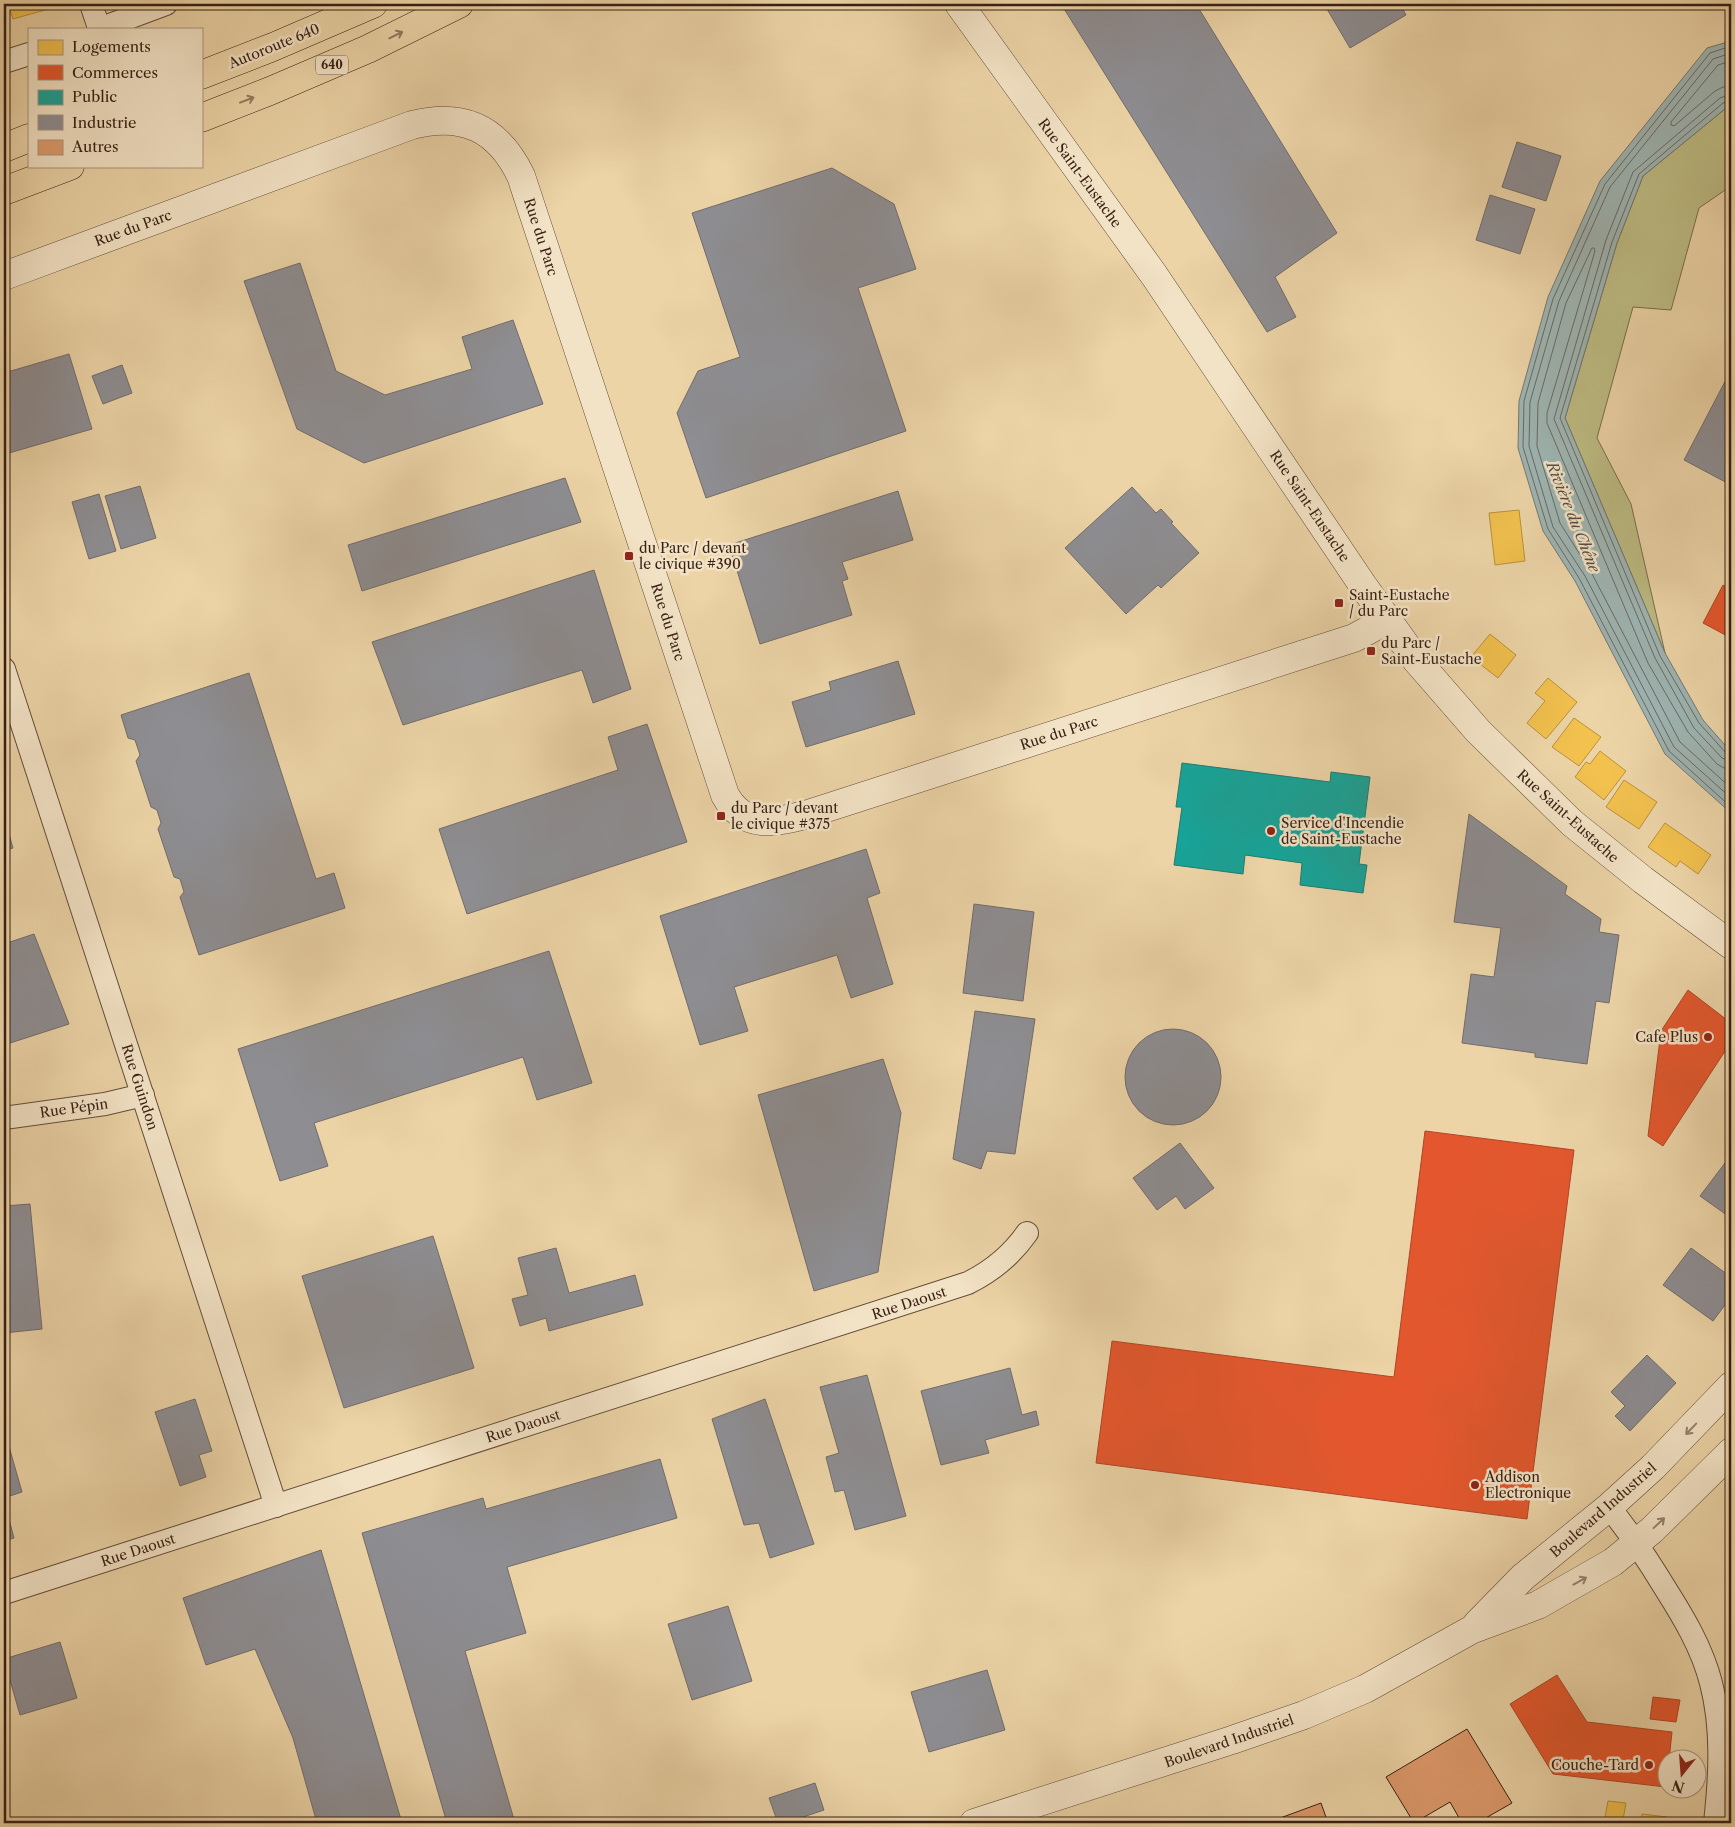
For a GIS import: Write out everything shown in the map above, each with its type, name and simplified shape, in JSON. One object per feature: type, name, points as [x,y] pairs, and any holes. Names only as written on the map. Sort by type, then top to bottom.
[{"type":"highway","name":"Autoroute 640","points":[[202,75],[273,48],[373,4]]},
{"type":"highway","name":"640","points":[[202,118],[350,57],[459,4]]},
{"type":"highway","points":[[4,148],[28,138]]},
{"type":"highway","points":[[4,191],[65,168]]},
{"type":"street","points":[[91,4],[99,28]]},
{"type":"street","points":[[102,28],[166,4]]},
{"type":"street","name":"Rue Saint-Eustache","points":[[958,4],[1154,275],[1387,620],[1417,661],[1457,708],[1554,806],[1616,860],[1731,945]]},
{"type":"street","points":[[4,62],[28,54]]},
{"type":"street","name":"Rue du Parc","points":[[4,276],[412,125],[428,121],[452,121],[479,129],[490,136],[508,151],[521,176],[725,795],[734,808],[747,817],[762,822],[782,821],[808,814],[1346,641],[1387,620]]},
{"type":"street","name":"Rue Guindon","points":[[4,669],[276,1506]]},
{"type":"street","name":"Rue Pépin","points":[[4,1118],[105,1104],[143,1095]]},
{"type":"street","name":"Rue Daoust","points":[[4,1593],[968,1283],[989,1273],[1000,1264],[1026,1233]]},
{"type":"street","name":"Boulevard Industriel","points":[[1471,1630],[1523,1577],[1609,1507],[1670,1450],[1731,1386]]},
{"type":"street","name":"Boulevard Industriel","points":[[974,1823],[1304,1715],[1365,1689],[1471,1630],[1538,1605],[1601,1570],[1636,1543],[1681,1503],[1731,1452]]},
{"type":"street","points":[[1609,1507],[1636,1543],[1688,1625],[1700,1650],[1711,1684],[1716,1711],[1720,1755],[1715,1823]]},
{"type":"shaded area","points":[[1731,104],[1731,186],[1699,208],[1671,310],[1633,307],[1597,438],[1631,504],[1665,653],[1565,418],[1617,243],[1643,176]]},
{"type":"water","name":"Rivière du Chêne","points":[[1731,41],[1731,104],[1643,176],[1617,243],[1565,418],[1665,653],[1703,720],[1731,752],[1731,813],[1665,754],[1575,581],[1543,531],[1518,448],[1519,401],[1548,297],[1600,181],[1707,48]]},
{"type":"building: Logements","points":[[8,4],[43,4],[45,10],[13,19]]},
{"type":"building: Logements","points":[[1519,510],[1525,561],[1495,565],[1489,513]]},
{"type":"building: Logements","points":[[1490,634],[1516,655],[1498,678],[1471,657]]},
{"type":"building: Logements","points":[[1548,678],[1577,702],[1546,739],[1527,723],[1545,701],[1535,693]]},
{"type":"building: Logements","points":[[1574,718],[1601,737],[1579,766],[1552,747]]},
{"type":"building: Logements","points":[[1600,751],[1626,771],[1604,800],[1575,777],[1586,762],[1590,764]]},
{"type":"building: Logements","points":[[1624,780],[1657,802],[1639,829],[1606,807]]},
{"type":"building: Logements","points":[[1665,823],[1711,855],[1698,874],[1680,861],[1676,867],[1648,847]]},
{"type":"building: Logements","points":[[1608,1801],[1626,1803],[1623,1820],[1605,1817]]},
{"type":"building: Logements","points":[[1642,1814],[1667,1817],[1666,1823],[1640,1823]]},
{"type":"building: Commerces","points":[[1723,585],[1731,590],[1731,638],[1703,623]]},
{"type":"building: Commerces","points":[[1688,990],[1731,1023],[1731,1042],[1663,1146],[1648,1136],[1661,1031]]},
{"type":"building: Commerces","points":[[1425,1131],[1574,1150],[1527,1519],[1096,1463],[1112,1341],[1394,1377]]},
{"type":"building: Commerces","points":[[1557,1675],[1587,1722],[1672,1732],[1670,1750],[1658,1750],[1658,1786],[1553,1774],[1510,1704]]},
{"type":"building: Commerces","points":[[1653,1697],[1680,1700],[1676,1722],[1650,1719]]},
{"type":"building: Public","name":"Service d'Incendie de Saint-Eustache","points":[[1182,763],[1330,782],[1331,772],[1370,777],[1359,864],[1367,865],[1363,893],[1300,885],[1302,863],[1245,855],[1243,874],[1174,865],[1182,807],[1176,807]]},
{"type":"building: Industrie","points":[[1061,4],[1196,4],[1337,233],[1275,277],[1296,317],[1267,332]]},
{"type":"building: Industrie","points":[[1324,4],[1400,4],[1406,15],[1350,48]]},
{"type":"building: Industrie","points":[[1517,142],[1561,156],[1546,201],[1502,187]]},
{"type":"building: Industrie","points":[[832,168],[894,204],[916,269],[858,288],[906,431],[706,498],[677,413],[698,371],[740,357],[692,213]]},
{"type":"building: Industrie","points":[[1490,195],[1535,209],[1520,254],[1476,240]]},
{"type":"building: Industrie","points":[[300,263],[336,371],[385,395],[472,369],[462,337],[513,320],[543,404],[364,463],[297,429],[244,281]]},
{"type":"building: Industrie","points":[[69,354],[92,429],[9,453],[4,438],[4,373]]},
{"type":"building: Industrie","points":[[122,365],[132,393],[103,404],[92,376]]},
{"type":"building: Industrie","points":[[1731,370],[1731,485],[1684,460]]},
{"type":"building: Industrie","points":[[565,478],[581,522],[362,591],[348,545]]},
{"type":"building: Industrie","points":[[140,486],[156,538],[121,549],[105,496]]},
{"type":"building: Industrie","points":[[1132,487],[1156,513],[1161,509],[1173,522],[1171,523],[1199,553],[1161,588],[1158,585],[1126,614],[1065,548]]},
{"type":"building: Industrie","points":[[898,491],[913,540],[842,562],[848,579],[842,581],[852,615],[760,644],[729,545]]},
{"type":"building: Industrie","points":[[99,494],[116,551],[89,559],[72,502]]},
{"type":"building: Industrie","points":[[594,570],[631,689],[593,703],[582,670],[403,725],[372,642]]},
{"type":"building: Industrie","points":[[898,661],[915,714],[806,747],[792,702],[831,690],[829,682]]},
{"type":"building: Industrie","points":[[249,673],[316,879],[334,873],[345,908],[199,955],[180,897],[184,892],[180,879],[174,877],[158,829],[161,823],[157,810],[151,807],[136,761],[140,755],[135,740],[128,738],[121,715]]},
{"type":"building: Industrie","points":[[647,724],[687,842],[467,914],[439,829],[618,770],[608,737]]},
{"type":"building: Industrie","points":[[1469,814],[1567,886],[1565,894],[1601,919],[1599,932],[1619,935],[1609,1003],[1596,1001],[1587,1064],[1535,1057],[1535,1053],[1462,1043],[1471,974],[1494,977],[1501,928],[1454,922]]},
{"type":"building: Industrie","points":[[4,817],[13,848],[4,851]]},
{"type":"building: Industrie","points":[[866,849],[880,893],[867,898],[893,984],[851,998],[837,955],[734,987],[748,1031],[700,1045],[660,916]]},
{"type":"building: Industrie","points":[[4,862],[9,879],[4,881]]},
{"type":"building: Industrie","points":[[974,904],[1034,912],[1023,1001],[963,993]]},
{"type":"building: Industrie","points":[[34,934],[69,1024],[4,1045],[4,978],[7,977],[4,970],[4,944]]},
{"type":"building: Industrie","points":[[549,951],[592,1083],[537,1100],[523,1057],[314,1123],[328,1166],[280,1181],[238,1049]]},
{"type":"building: Industrie","points":[[975,1011],[1035,1019],[1015,1154],[987,1151],[981,1169],[953,1159]]},
{"type":"building: Industrie","points":[[1173,1029],[1191,1032],[1207,1043],[1218,1059],[1221,1077],[1218,1095],[1207,1111],[1191,1122],[1173,1125],[1155,1122],[1139,1111],[1128,1095],[1125,1077],[1128,1059],[1139,1043],[1155,1032]]},
{"type":"building: Industrie","points":[[883,1059],[901,1113],[878,1272],[814,1291],[758,1095]]},
{"type":"building: Industrie","points":[[1180,1143],[1214,1188],[1185,1209],[1176,1196],[1157,1210],[1133,1178]]},
{"type":"building: Industrie","points":[[1728,1159],[1731,1161],[1731,1218],[1700,1196]]},
{"type":"building: Industrie","points":[[30,1204],[42,1329],[4,1333],[4,1206]]},
{"type":"building: Industrie","points":[[433,1236],[474,1368],[344,1408],[302,1276]]},
{"type":"building: Industrie","points":[[556,1248],[569,1293],[635,1275],[643,1305],[549,1331],[546,1318],[520,1326],[512,1299],[528,1295],[518,1258]]},
{"type":"building: Industrie","points":[[1691,1248],[1731,1277],[1731,1297],[1713,1321],[1663,1285]]},
{"type":"building: Industrie","points":[[1647,1355],[1676,1383],[1630,1431],[1615,1416],[1625,1406],[1611,1392]]},
{"type":"building: Industrie","points":[[1010,1368],[1022,1415],[1036,1411],[1039,1425],[985,1440],[989,1453],[941,1465],[921,1391]]},
{"type":"building: Industrie","points":[[867,1375],[906,1516],[855,1530],[844,1490],[835,1492],[826,1457],[839,1453],[820,1387]]},
{"type":"building: Industrie","points":[[195,1399],[212,1451],[199,1455],[206,1477],[180,1486],[155,1412]]},
{"type":"building: Industrie","points":[[765,1399],[814,1544],[770,1558],[759,1523],[744,1525],[712,1419]]},
{"type":"building: Industrie","points":[[4,1429],[22,1492],[4,1498]]},
{"type":"building: Industrie","points":[[660,1459],[677,1518],[507,1567],[526,1633],[465,1651],[515,1823],[447,1823],[362,1533],[483,1498],[486,1509]]},
{"type":"building: Industrie","points":[[4,1501],[14,1538],[4,1541]]},
{"type":"building: Industrie","points":[[321,1550],[402,1823],[317,1823],[293,1738],[255,1649],[206,1665],[183,1598]]},
{"type":"building: Industrie","points":[[728,1606],[752,1681],[692,1700],[668,1624]]},
{"type":"building: Industrie","points":[[60,1642],[77,1698],[20,1715],[4,1659]]},
{"type":"building: Industrie","points":[[987,1670],[1005,1730],[929,1752],[911,1692]]},
{"type":"building: Industrie","points":[[815,1783],[824,1810],[785,1823],[778,1823],[769,1798]]},
{"type":"building: Autres","points":[[1467,1729],[1512,1803],[1477,1823],[1462,1823],[1450,1802],[1414,1823],[1386,1777]]},
{"type":"building: Autres","points":[[1321,1803],[1328,1823],[1273,1823],[1272,1821]]},
{"type":"place","name":"du Parc / devant le civique #390","points":[[629,556]]},
{"type":"place","name":"Saint-Eustache / du Parc","points":[[1339,603]]},
{"type":"place","name":"du Parc / Saint-Eustache","points":[[1371,651]]},
{"type":"place","name":"du Parc / devant le civique #375","points":[[721,816]]},
{"type":"place","name":"Service d'Incendie de Saint-Eustache","points":[[1271,831]]},
{"type":"place","name":"Cafe Plus","points":[[1708,1037]]},
{"type":"place","name":"Addison Electronique","points":[[1475,1485]]},
{"type":"place","name":"Couche-Tard","points":[[1649,1765]]}]
